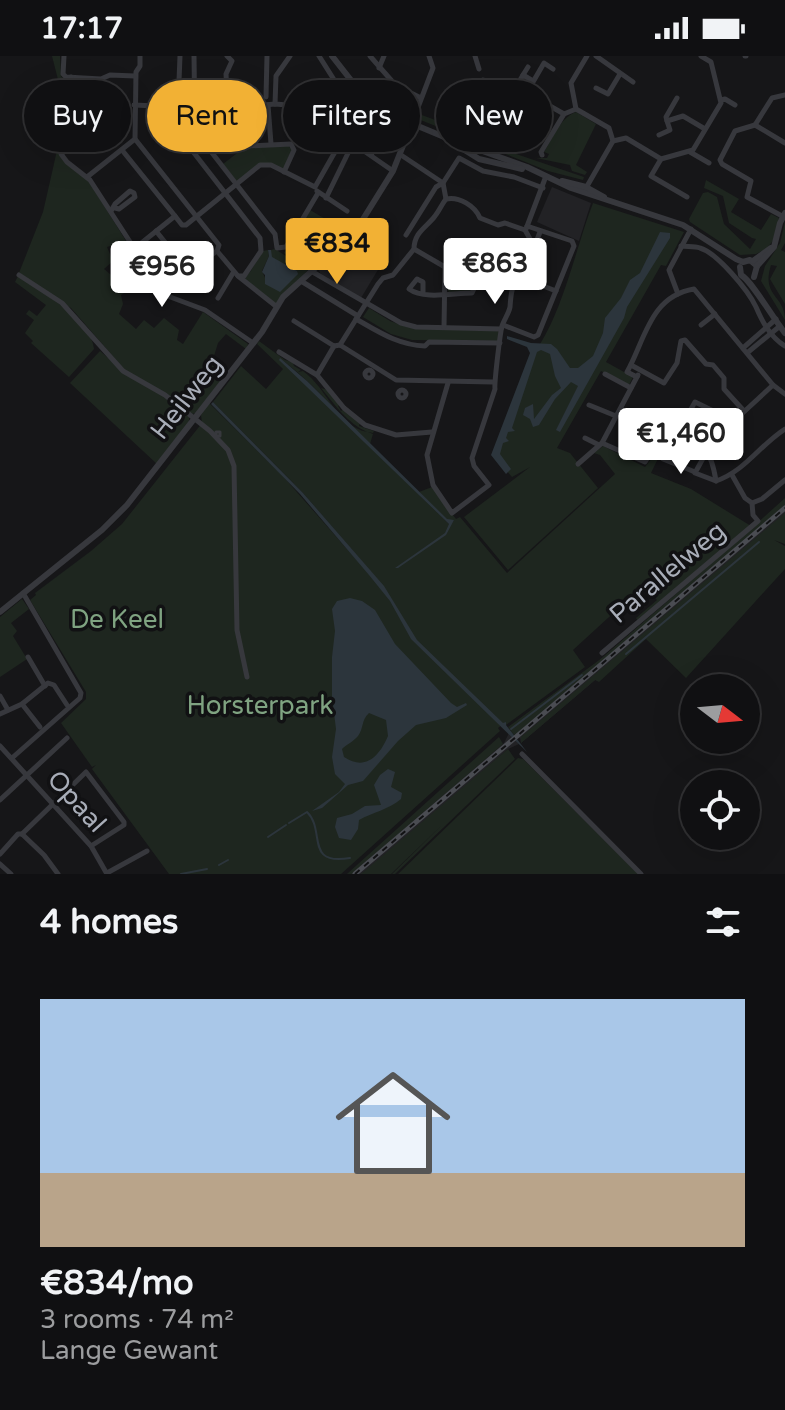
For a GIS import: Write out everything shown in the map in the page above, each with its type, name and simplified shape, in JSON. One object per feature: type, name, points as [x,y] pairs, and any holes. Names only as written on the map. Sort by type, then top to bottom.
[{"type":"street","points":[[64,56],[64,76],[101,79],[110,75],[135,76]]},
{"type":"street","points":[[131,142],[135,139],[135,76],[140,56]]},
{"type":"street","points":[[179,80],[180,56]]},
{"type":"street","points":[[192,80],[194,56]]},
{"type":"street","points":[[226,80],[232,61],[227,56]]},
{"type":"street","points":[[266,80],[267,56]]},
{"type":"street","points":[[271,144],[276,76],[290,56]]},
{"type":"street","points":[[319,56],[334,80]]},
{"type":"street","points":[[332,56],[350,80]]},
{"type":"street","points":[[370,56],[391,80]]},
{"type":"street","points":[[379,68],[384,56]]},
{"type":"street","name":"Heilweg","points":[[421,98],[433,66],[429,56]]},
{"type":"street","points":[[475,56],[479,69]]},
{"type":"street","points":[[596,56],[633,82]]},
{"type":"street","points":[[613,141],[626,138],[661,159],[693,150],[721,100],[713,59],[701,56]]},
{"type":"street","points":[[585,57],[571,83],[576,109],[609,128],[613,141],[585,190]]},
{"type":"street","points":[[534,80],[544,63],[553,69]]},
{"type":"street","points":[[520,80],[528,67]]},
{"type":"street","points":[[596,88],[608,94],[620,74]]},
{"type":"street","points":[[523,75],[531,80]]},
{"type":"street","points":[[71,77],[69,111],[99,115],[99,122],[61,154],[87,177],[113,209],[134,248]]},
{"type":"street","points":[[267,86],[275,86]]},
{"type":"street","points":[[420,127],[449,139],[479,159],[534,171],[691,229],[741,264],[755,263],[772,251],[784,216],[747,197],[751,181],[720,160],[735,131],[755,125],[772,98],[785,95]]},
{"type":"street","points":[[659,135],[670,130],[666,117],[677,98]]},
{"type":"street","points":[[721,100],[735,105]]},
{"type":"street","points":[[134,105],[147,105]]},
{"type":"street","points":[[267,105],[283,105]]},
{"type":"street","points":[[552,109],[564,114]]},
{"type":"street","points":[[542,155],[564,114],[576,109]]},
{"type":"street","points":[[667,121],[683,116],[706,129]]},
{"type":"street","points":[[755,125],[785,143]]},
{"type":"street","points":[[135,139],[219,245],[217,251],[188,271],[156,231]]},
{"type":"street","points":[[267,145],[287,143],[294,147],[284,172]]},
{"type":"street","points":[[87,177],[119,152]]},
{"type":"street","points":[[124,152],[182,225],[197,217],[260,165],[267,164],[317,190],[347,211]]},
{"type":"street","points":[[194,152],[260,238],[261,251],[249,270],[236,274],[218,298]]},
{"type":"street","points":[[212,152],[275,234],[277,248],[286,247],[336,152]]},
{"type":"street","points":[[326,198],[349,152]]},
{"type":"street","points":[[366,152],[393,171]]},
{"type":"street","name":"Heilweg","points":[[0,612],[115,519],[253,343],[283,297],[355,232],[402,152]]},
{"type":"street","points":[[689,152],[709,163]]},
{"type":"street","points":[[317,375],[383,278],[393,275],[414,249],[413,243],[425,223],[432,221],[446,199],[443,183],[401,155]]},
{"type":"street","points":[[406,235],[436,187],[443,183],[459,158],[483,171],[514,177],[543,188]]},
{"type":"street","points":[[661,159],[651,176],[687,197]]},
{"type":"street","points":[[534,247],[526,228],[549,178]]},
{"type":"street","points":[[311,271],[408,325],[502,327],[534,337],[538,335],[573,243],[526,228],[505,223],[498,225],[480,218],[477,210],[456,198],[446,199]]},
{"type":"street","points":[[175,216],[134,248],[129,253],[130,259],[157,292],[205,310],[253,343]]},
{"type":"street","points":[[678,294],[669,270],[691,229]]},
{"type":"street","points":[[448,383],[427,455],[429,472],[440,497],[452,513],[489,485],[474,466],[472,458],[495,389],[493,382],[502,327],[510,306],[508,298],[517,277],[524,273],[540,232]]},
{"type":"street","points":[[681,246],[699,248],[718,259],[744,290],[769,330],[785,346]]},
{"type":"street","points":[[414,249],[445,267]]},
{"type":"street","points":[[444,327],[445,267],[457,250],[501,270]]},
{"type":"street","points":[[217,251],[236,274],[277,307]]},
{"type":"street","points":[[751,278],[755,263]]},
{"type":"street","points":[[423,294],[474,292],[485,264]]},
{"type":"street","points":[[741,264],[741,275],[751,278],[780,325],[743,348]]},
{"type":"street","points":[[19,275],[66,307],[123,371],[156,389],[195,419],[223,445],[233,460],[237,630],[247,677]]},
{"type":"street","points":[[301,280],[391,339],[425,346],[429,342],[500,343]]},
{"type":"street","points":[[538,284],[556,291]]},
{"type":"street","points":[[744,411],[724,389],[724,378],[713,365],[706,364],[685,340],[681,341],[677,363],[664,383],[627,372],[654,313],[678,294],[694,289],[773,385],[785,394]]},
{"type":"street","points":[[701,325],[715,314]]},
{"type":"street","points":[[294,321],[396,380],[493,382]]},
{"type":"street","points":[[279,352],[317,375],[344,408],[365,425],[396,435],[432,432]]},
{"type":"street","points":[[605,374],[631,388]]},
{"type":"street","points":[[578,464],[601,444],[638,374]]},
{"type":"street","points":[[402,390],[403,381]]},
{"type":"street","points":[[678,432],[695,402],[734,421],[773,385]]},
{"type":"street","points":[[589,405],[616,416]]},
{"type":"street","points":[[663,459],[716,481],[732,475],[785,429]]},
{"type":"street","points":[[585,438],[645,462],[661,437],[678,432],[705,446],[716,481]]},
{"type":"street","points":[[695,473],[707,450]]},
{"type":"street","points":[[732,475],[745,498],[752,503],[762,499],[785,480]]},
{"type":"street","name":"Parallelweg","points":[[602,653],[754,524],[752,503]]},
{"type":"street","points":[[12,758],[80,698],[80,688],[23,593]]},
{"type":"street","points":[[28,657],[45,686]]},
{"type":"street","points":[[0,714],[22,704],[48,683],[54,685],[68,706]]},
{"type":"street","points":[[0,696],[8,710]]},
{"type":"street","points":[[22,704],[42,729]]},
{"type":"street","points":[[0,800],[67,738]]},
{"type":"street","name":"Opaal","points":[[0,746],[91,846],[107,874]]},
{"type":"street","points":[[522,754],[641,874]]},
{"type":"street","points":[[0,854],[84,773],[89,774],[124,825],[91,846]]},
{"type":"street","points":[[22,834],[58,874]]},
{"type":"street","points":[[107,874],[147,851]]},
{"type":"street","points":[[0,864],[11,874]]},
{"type":"shaded area","points":[[552,187],[591,203],[579,241],[537,222]]},
{"type":"shaded area","points":[[364,225],[373,230],[371,241],[388,253],[361,298],[319,270]]},
{"type":"shaded area","points":[[660,232],[670,233],[670,238],[627,307],[624,318],[560,432],[556,430],[578,386],[571,382],[555,399],[539,425],[533,427],[530,419],[523,415],[525,408],[533,404],[534,419],[561,388],[550,354],[541,350],[537,352],[512,428],[515,431],[508,432],[506,438],[509,441],[503,443],[500,454],[511,469],[506,474],[491,455],[530,353],[527,347],[507,339],[507,336],[531,343],[551,344],[570,368],[578,368],[593,356],[603,333],[605,318],[630,280],[640,273]]},
{"type":"shaded area","points":[[268,250],[271,250],[272,257],[298,274],[280,292],[265,284],[262,272],[269,256]]},
{"type":"shaded area","points":[[280,358],[447,519],[454,520],[446,535],[395,568],[445,533],[449,524]]},
{"type":"shaded area","points":[[213,402],[303,493],[384,586],[417,640],[503,723],[506,722],[527,752],[411,639],[390,601],[369,575],[300,494],[211,404]]},
{"type":"shaded area","points":[[785,501],[785,519],[521,743],[520,738],[511,731],[589,669]]},
{"type":"shaded area","points":[[350,598],[362,601],[375,610],[395,644],[451,703],[457,707],[467,705],[446,718],[416,725],[363,781],[348,785],[322,808],[312,811],[345,784],[335,774],[332,757],[336,729],[332,697],[335,631],[332,609],[337,601]],"holes":[[[369,713],[386,720],[388,736],[376,756],[358,763],[344,757],[342,749],[358,736]]]},
{"type":"shaded area","points":[[509,733],[519,744],[508,749],[367,874],[349,874],[504,743]]},
{"type":"shaded area","points":[[388,769],[395,772],[391,787],[402,793],[401,799],[359,820],[358,829],[351,840],[339,838],[335,827],[337,818],[365,806],[381,805],[374,785]]},
{"type":"green space","points":[[52,56],[60,56],[61,77],[69,79],[58,80]]},
{"type":"green space","points":[[576,112],[596,124],[576,165],[587,172],[585,175],[572,171],[570,165],[536,158],[547,158],[549,154],[544,152],[552,152],[552,138]]},
{"type":"green space","points":[[420,114],[436,120],[436,126],[420,120]]},
{"type":"green space","points":[[283,145],[283,152],[291,152],[283,170],[262,163],[237,182],[223,164],[239,152],[267,152],[267,146]]},
{"type":"green space","points":[[57,152],[61,152],[59,154],[88,180],[126,241],[107,247],[113,261],[104,269],[129,290],[121,295],[123,304],[119,314],[136,329],[144,320],[154,328],[164,318],[179,330],[177,340],[183,344],[203,312],[248,344],[246,349],[226,334],[218,343],[214,356],[228,372],[196,413],[192,414],[124,369],[71,308],[19,273],[43,212]]},
{"type":"green space","points":[[500,152],[510,152],[584,177],[583,180],[548,171]]},
{"type":"green space","points":[[706,180],[739,199],[731,212],[761,230],[771,214],[779,218],[773,241],[766,249],[756,254],[740,255],[690,222],[703,193],[708,192],[717,197],[724,224],[750,249],[756,239],[729,223],[723,196],[704,188]]},
{"type":"green space","points":[[593,203],[684,232],[666,266],[661,265],[606,362],[633,377],[629,385],[601,371],[557,448],[570,453],[598,488],[508,570],[464,517],[530,467],[512,477],[496,459],[536,350],[554,317]]},
{"type":"green space","points":[[310,210],[346,231],[321,258],[304,242],[300,249],[313,265],[309,268],[284,253]]},
{"type":"green space","points":[[785,222],[785,243],[781,250],[785,252],[785,304],[770,279],[777,266],[771,265],[769,284],[781,305],[785,320],[761,281],[765,266],[780,243]]},
{"type":"green space","points":[[275,249],[308,270],[276,304],[244,278],[263,251],[268,250],[269,256],[262,271],[266,280],[271,250]]},
{"type":"green space","points":[[459,252],[483,265],[470,292],[449,292],[447,289],[447,267],[454,254]]},
{"type":"green space","points":[[18,276],[64,307],[91,338],[94,349],[69,377],[31,343],[33,341],[25,333],[34,320],[26,314],[29,310],[37,316],[46,305],[15,282]]},
{"type":"green space","points":[[369,308],[407,327],[499,331],[498,341],[412,340],[391,334],[363,317]]},
{"type":"green space","name":"Horsterpark","points":[[259,341],[285,360],[293,362],[301,370],[298,372],[303,371],[311,378],[337,410],[279,358],[450,525],[454,520],[447,520],[419,492],[432,487],[456,519],[460,517],[507,573],[615,474],[600,455],[594,453],[603,446],[645,467],[668,438],[651,473],[691,489],[751,526],[638,621],[636,618],[657,600],[644,585],[573,650],[585,667],[498,728],[500,731],[341,874],[169,874],[92,769],[96,765],[92,767],[61,723],[86,699],[86,692],[30,600],[122,524],[202,423],[201,415],[209,403],[281,474],[378,580],[303,493],[213,402],[241,366],[266,389],[283,369],[257,344]]},
{"type":"green space","points":[[100,351],[189,417],[189,423],[157,464],[70,383]]},
{"type":"green space","points":[[321,388],[328,390],[340,404],[341,411],[344,409],[360,423],[359,426],[374,431],[368,432],[373,434],[370,444],[349,423],[367,432],[347,419]]},
{"type":"green space","points":[[785,498],[785,506],[514,735],[508,727],[602,658],[752,528],[755,529],[754,526]]},
{"type":"green space","points":[[785,513],[785,544],[774,540],[785,546],[785,569],[690,674],[682,674],[646,639],[599,682],[595,680],[521,743],[521,737]]},
{"type":"green space","points":[[22,599],[29,609],[11,623],[17,631],[13,636],[27,659],[0,677],[0,617]]},
{"type":"green space","points":[[499,737],[503,744],[352,874],[347,874]]},
{"type":"green space","points":[[508,749],[515,759],[395,874],[392,874],[442,825],[391,874],[361,874]]},
{"type":"green space","points":[[518,758],[523,759],[638,874],[398,874]]},
{"type":"waterway","points":[[626,654],[759,542]]},
{"type":"waterway","points":[[511,729],[582,675]]},
{"type":"waterway","points":[[289,823],[307,812],[312,819],[321,852],[336,859],[350,858]]},
{"type":"waterway","points":[[268,837],[286,825]]},
{"type":"waterway","points":[[219,865],[228,860]]},
{"type":"waterway","points":[[181,874],[207,869]]},
{"type":"railway","points":[[355,874],[785,508]]},
{"type":"park label","name":"De Keel","points":[[117,619]]}]
